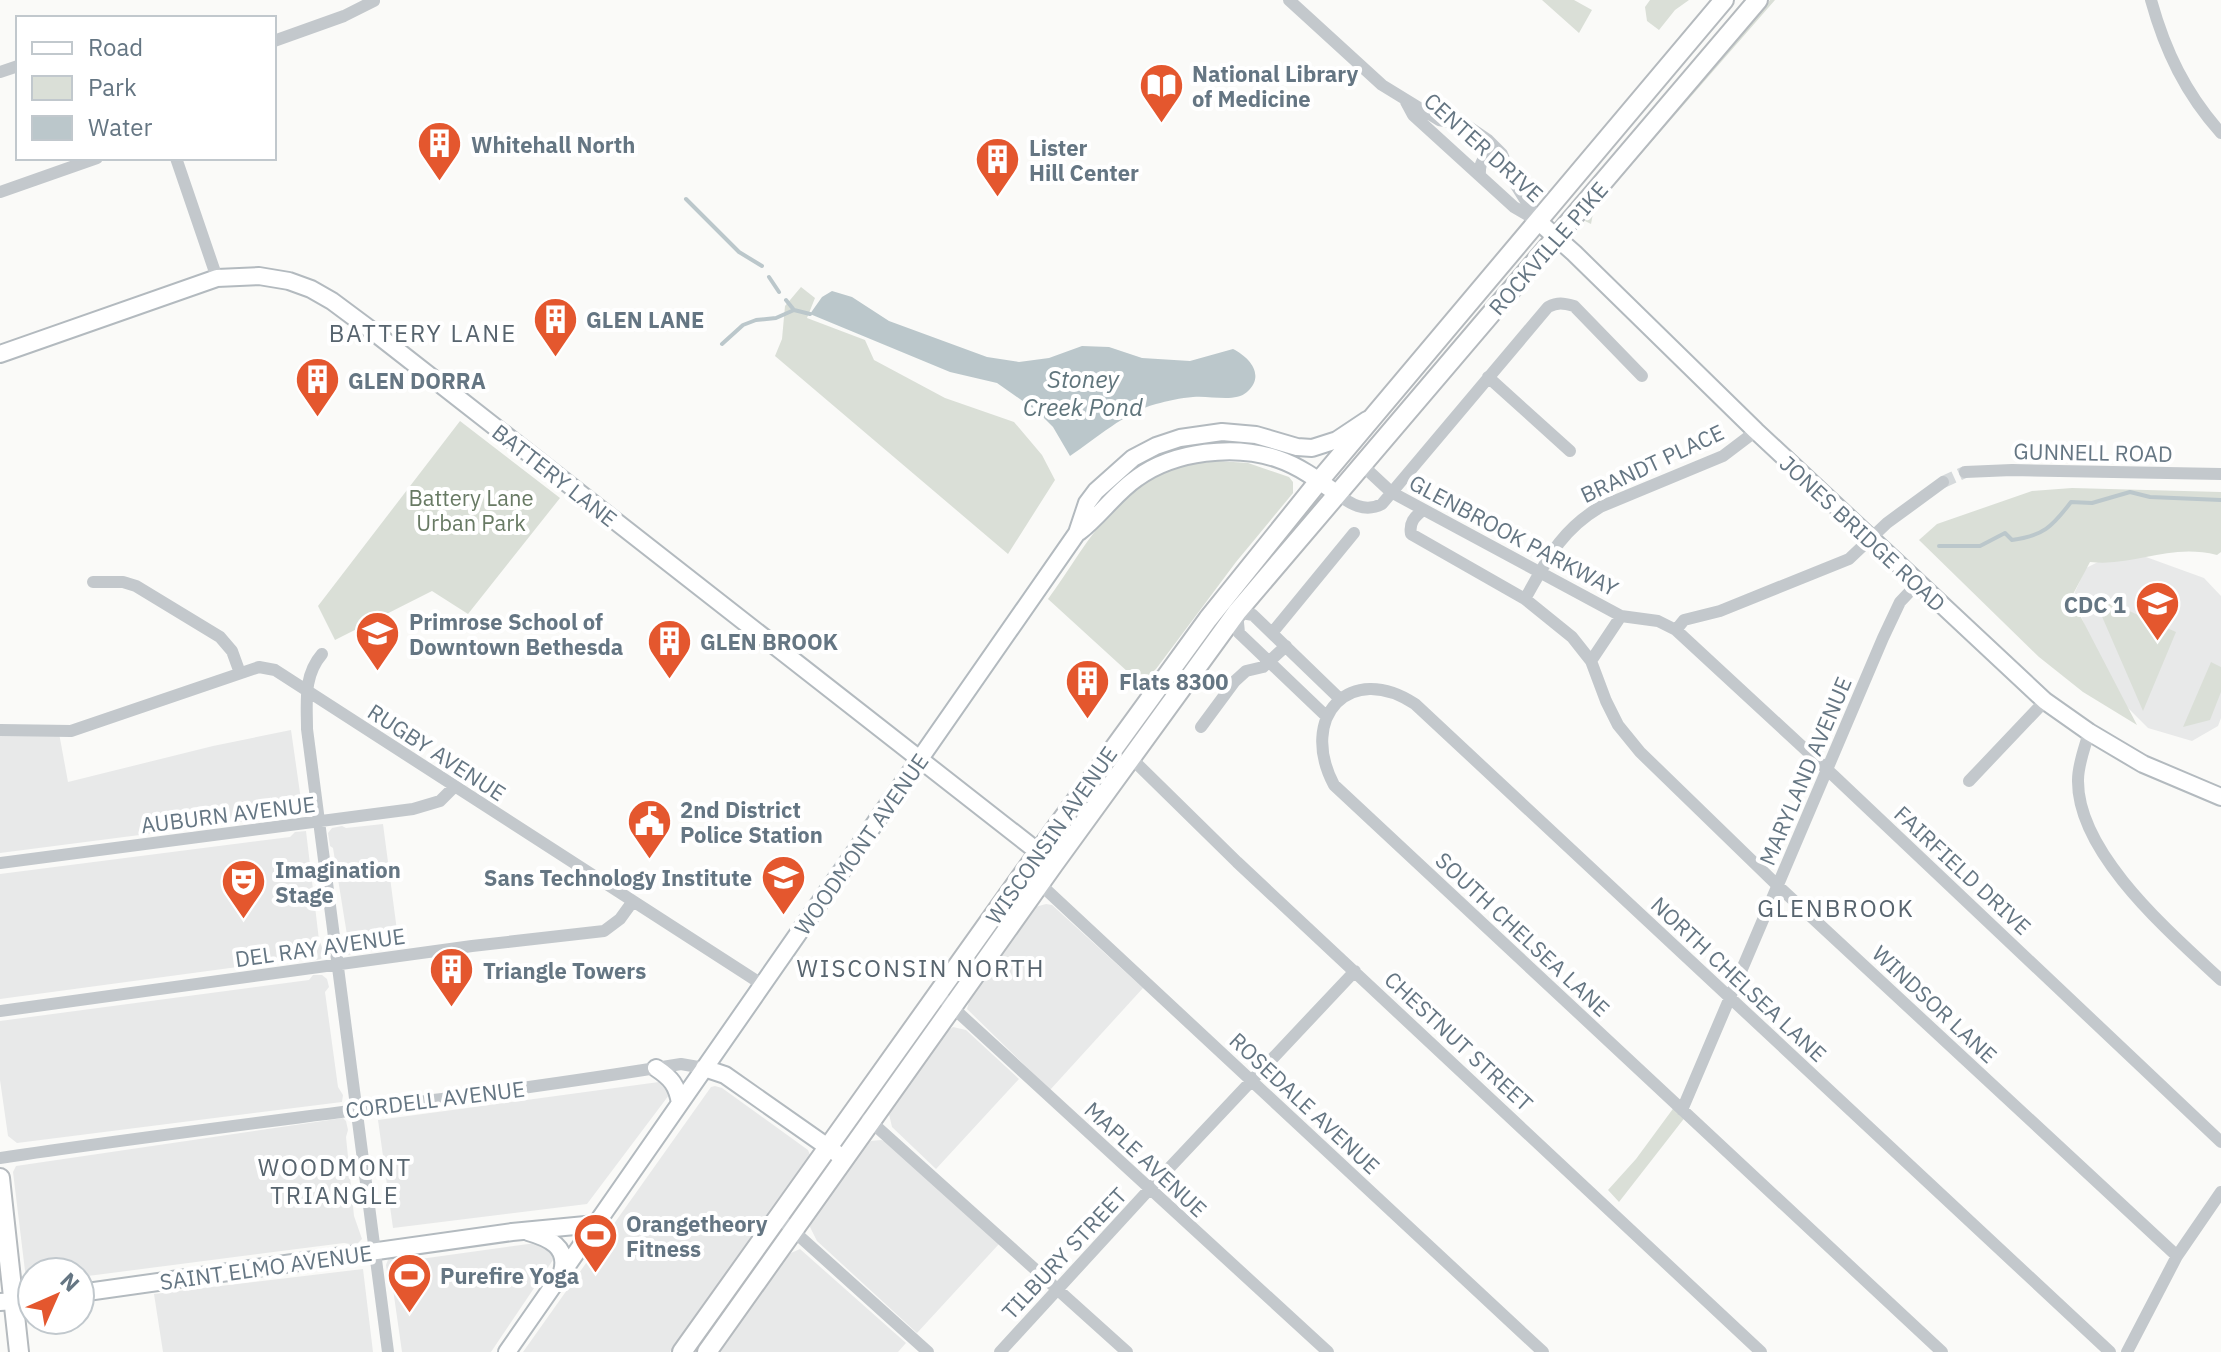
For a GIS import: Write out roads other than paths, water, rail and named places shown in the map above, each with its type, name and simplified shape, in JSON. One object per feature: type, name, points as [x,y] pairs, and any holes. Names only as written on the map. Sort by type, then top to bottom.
[{"type":"main road","name":"ROCKVILLE PIKE","points":[[1319,481],[1724,0]]},
{"type":"main road","name":"ROCKVILLE PIKE","points":[[1336,493],[1758,0]]},
{"type":"main road","name":"WISCONSIN AVENUE","points":[[682,1352],[778,1217],[836,1153],[871,1122],[1131,758],[1230,606],[1319,481]]},
{"type":"main road","name":"WISCONSIN AVENUE","points":[[707,1352],[794,1230],[856,1109],[1115,745],[1230,606],[1336,493]]},
{"type":"main road","points":[[1115,745],[1131,758]]},
{"type":"main road","points":[[0,1178],[4,1307],[19,1352]]},
{"type":"street","name":"CENTER DRIVE","points":[[1289,0],[1371,76],[1406,102],[1439,120],[1466,125],[1488,140],[1502,154],[1514,182],[1539,222]]},
{"type":"street","points":[[2151,0],[2171,60],[2199,109],[2221,133]]},
{"type":"street","points":[[276,40],[344,16],[374,1]]},
{"type":"street","name":"CENTER DRIVE","points":[[1406,102],[1413,115],[1514,207],[1539,222]]},
{"type":"street","points":[[1451,148],[1453,136],[1466,125]]},
{"type":"street","points":[[1480,175],[1481,163],[1487,155],[1502,154]]},
{"type":"street","points":[[0,192],[91,160]]},
{"type":"street","points":[[177,160],[217,278]]},
{"type":"street","name":"JONES BRIDGE ROAD","points":[[1539,222],[1917,584],[2045,701],[2143,764],[2221,797]]},
{"type":"street","name":"BATTERY LANE","points":[[0,354],[217,278],[259,276],[289,281],[332,301],[1054,864]]},
{"type":"street","points":[[1336,493],[1357,506],[1374,508],[1382,504],[1548,307],[1561,302],[1574,306],[1642,376]]},
{"type":"street","points":[[1488,377],[1570,451]]},
{"type":"street","name":"WOODMONT AVENUE","points":[[1077,533],[1087,503],[1096,491],[1133,458],[1156,446],[1180,438],[1222,432],[1256,435],[1297,447],[1312,448],[1337,440],[1378,412]]},
{"type":"street","name":"BRANDT PLACE","points":[[1540,572],[1561,537],[1586,515],[1723,456],[1756,431]]},
{"type":"street","name":"WOODMONT AVENUE","points":[[507,1352],[1077,533],[1137,477],[1167,461],[1192,454],[1262,454],[1293,465],[1336,493]]},
{"type":"street","name":"GLENBROOK PARKWAY","points":[[1361,464],[1391,492],[1621,616],[1658,621],[1676,630]]},
{"type":"street","name":"GUNNELL ROAD","points":[[1965,472],[2221,474]]},
{"type":"street","points":[[1676,630],[1684,620],[1720,611],[1849,559],[1896,516],[1943,482]]},
{"type":"street","name":"WINDSOR LANE","points":[[1423,510],[1412,520],[1411,534],[1525,599],[1572,637],[1591,661],[1606,701],[1631,743],[1778,886],[2177,1256]]},
{"type":"street","points":[[1272,633],[1354,533]]},
{"type":"street","points":[[1525,599],[1540,572]]},
{"type":"street","points":[[0,730],[71,731],[240,673],[232,651],[220,637],[136,586],[123,582],[93,582]]},
{"type":"street","name":"MARYLAND AVENUE","points":[[1682,1110],[1826,768],[1900,602],[1917,584]]},
{"type":"street","points":[[1230,606],[1253,615],[1340,699],[1326,716],[1239,633],[1230,606]]},
{"type":"street","points":[[1591,661],[1621,616]]},
{"type":"street","name":"FAIRFIELD DRIVE","points":[[1676,630],[2221,1142]]},
{"type":"street","points":[[1201,727],[1235,681],[1246,671],[1259,670],[1286,646]]},
{"type":"street","points":[[322,654],[311,666],[307,691],[307,729],[388,1352]]},
{"type":"street","name":"RUGBY AVENUE","points":[[240,673],[266,667],[307,691],[763,985]]},
{"type":"street","name":"NORTH CHELSEA LANE","points":[[1340,699],[1356,691],[1380,689],[1403,696],[1415,704],[2110,1352]]},
{"type":"street","points":[[1969,781],[2045,701]]},
{"type":"street","name":"SOUTH CHELSEA LANE","points":[[1326,716],[1320,746],[1334,785],[1942,1352]]},
{"type":"street","points":[[2089,732],[2078,780],[2081,801],[2091,828],[2116,872],[2149,913],[2221,980]]},
{"type":"street","name":"CHESTNUT STREET","points":[[1131,758],[1237,862],[1761,1352]]},
{"type":"street","name":"AUBURN AVENUE","points":[[0,863],[427,806],[443,800],[454,787]]},
{"type":"street","name":"ROSEDALE AVENUE","points":[[1040,884],[1543,1352]]},
{"type":"street","name":"DEL RAY AVENUE","points":[[0,1011],[472,946],[604,931],[620,919],[633,901]]},
{"type":"street","name":"TILBURY STREET","points":[[1000,1352],[1355,971]]},
{"type":"street","name":"MAPLE AVENUE","points":[[938,994],[1328,1352]]},
{"type":"street","name":"CORDELL AVENUE","points":[[0,1158],[355,1108],[460,1098],[681,1064],[725,1075],[836,1153]]},
{"type":"street","points":[[656,1068],[678,1088],[680,1103]]},
{"type":"street","points":[[856,1109],[1127,1352]]},
{"type":"street","points":[[2127,1352],[2177,1256],[2221,1192]]},
{"type":"street","points":[[778,1217],[928,1352]]},
{"type":"street","name":"SAINT ELMO AVENUE","points":[[96,1291],[523,1231],[596,1224]]},
{"type":"street","points":[[523,1231],[554,1242],[564,1260],[562,1273]]},
{"type":"water","name":"Stoney Creek Pond","points":[[832,291],[852,297],[889,321],[987,357],[1019,362],[1049,358],[1082,346],[1109,347],[1142,358],[1190,361],[1233,349],[1253,367],[1255,379],[1247,392],[1236,397],[1188,397],[1144,408],[1070,456],[1053,427],[1037,411],[997,383],[950,372],[810,314],[822,297]]},
{"type":"waterway","points":[[686,199],[739,252],[762,266]]},
{"type":"waterway","points":[[769,277],[779,292]]},
{"type":"waterway","points":[[786,300],[794,310]]},
{"type":"waterway","points":[[722,344],[743,325],[756,320],[776,318],[794,310],[810,314]]},
{"type":"waterway","points":[[1939,546],[1980,546],[2005,533],[2012,540],[2032,536],[2052,524],[2071,502],[2092,503],[2130,492],[2150,497],[2221,500]]},
{"type":"tunnel","points":[[1943,482],[1965,472]]},
{"type":"place","name":"National Library of Medicine","points":[[1161,125]]},
{"type":"place","name":"Whitehall North","points":[[440,183]]},
{"type":"place","name":"Lister Hill Center","points":[[998,199]]},
{"type":"place","name":"GLEN LANE","points":[[555,358]]},
{"type":"place","name":"GLEN DORRA","points":[[317,419]]},
{"type":"place","name":"CDC 1","points":[[2157,643]]},
{"type":"place","name":"Primrose School of Downtown Bethesda","points":[[378,673]]},
{"type":"place","name":"GLEN BROOK","points":[[669,680]]},
{"type":"place","name":"Flats 8300","points":[[1088,720]]},
{"type":"place","name":"2nd District Police Station","points":[[649,861]]},
{"type":"place","name":"Sans Technology Institute","points":[[783,916]]},
{"type":"place","name":"Imagination Stage","points":[[244,921]]},
{"type":"place","name":"Triangle Towers","points":[[452,1009]]},
{"type":"place","name":"Orangetheory Fitness","points":[[595,1275]]},
{"type":"place","name":"Purefire Yoga","points":[[409,1314]]},
{"type":"district","name":"BATTERY LANE","points":[[423,333]]},
{"type":"district","name":"GLENBROOK","points":[[1836,908]]},
{"type":"district","name":"WISCONSIN NORTH","points":[[921,968]]},
{"type":"district","name":"WOODMONT TRIANGLE","points":[[335,1181]]},
{"type":"park label","name":"Battery Lane Urban Park","points":[[471,510]]}]
